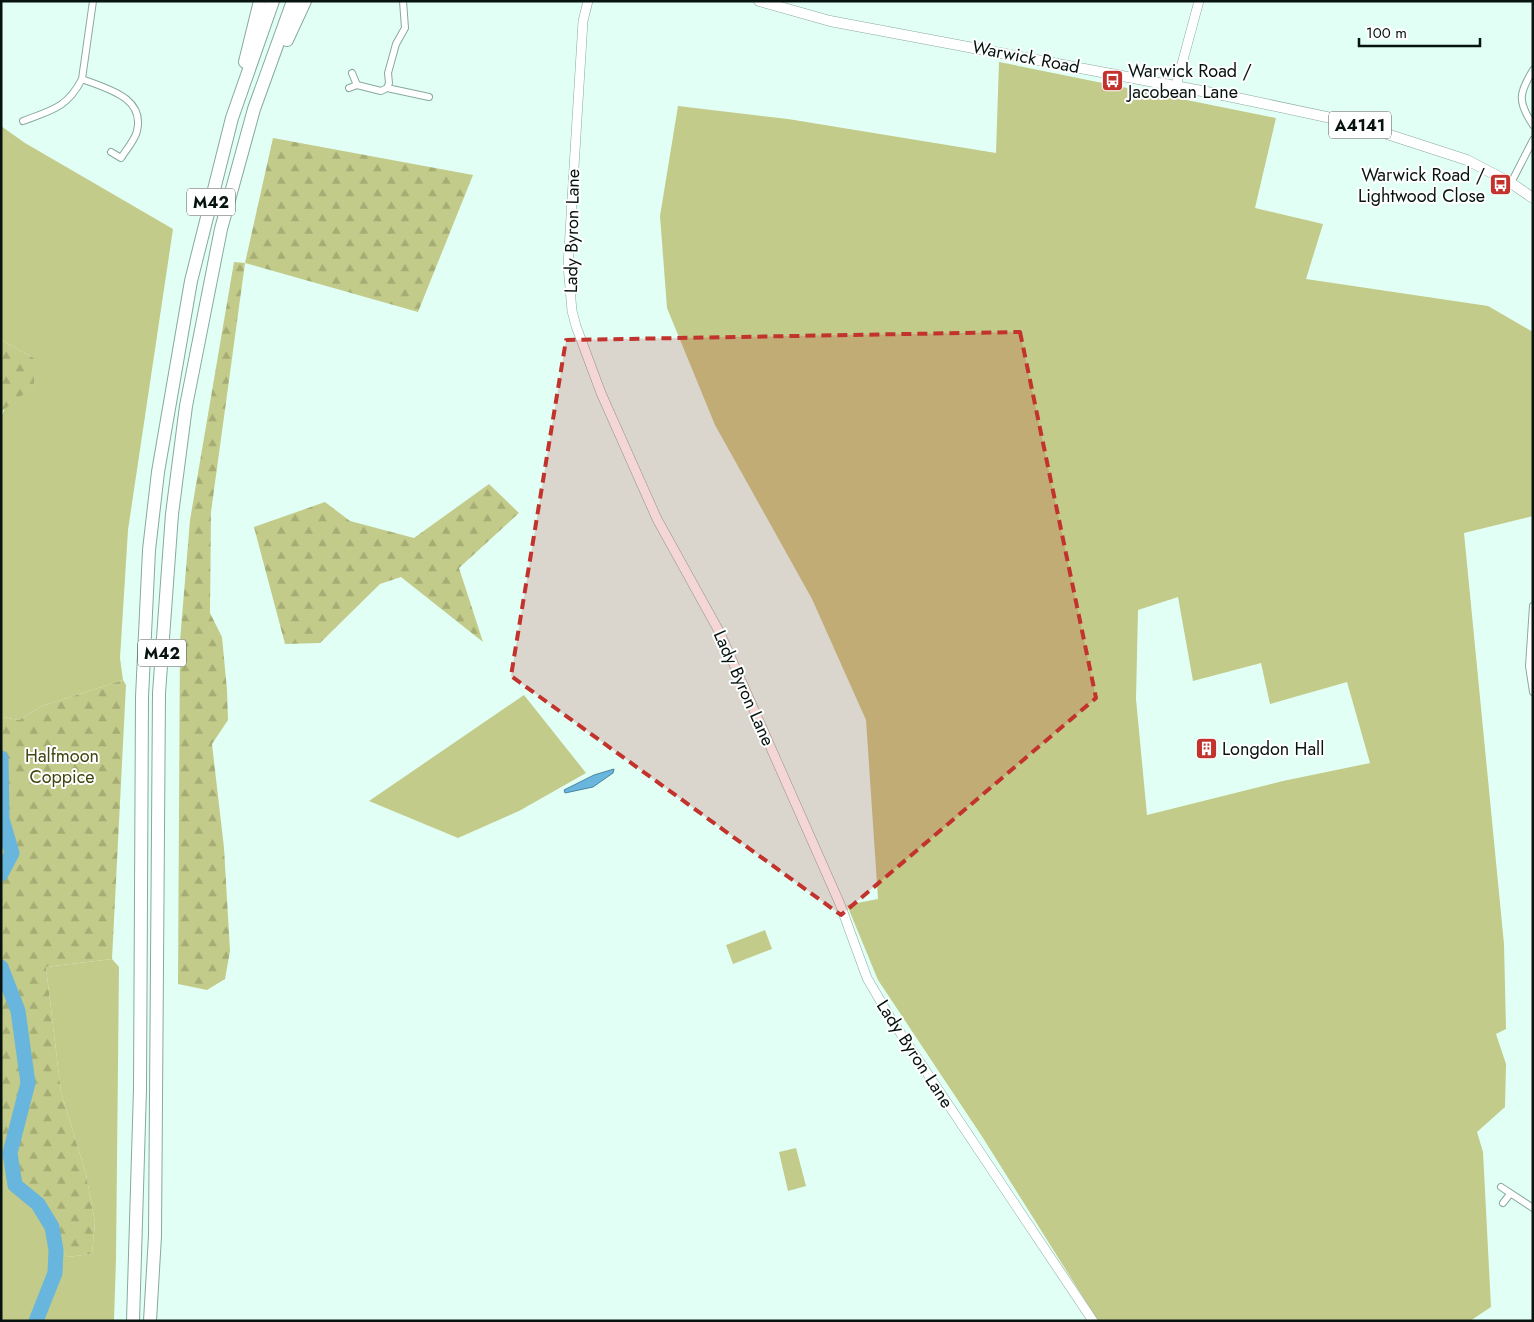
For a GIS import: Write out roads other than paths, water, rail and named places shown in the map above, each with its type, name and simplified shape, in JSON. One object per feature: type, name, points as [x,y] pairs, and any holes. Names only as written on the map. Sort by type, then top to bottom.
[{"type":"highway","points":[[240,92],[247,46],[260,1]]},
{"type":"highway","name":"M42","points":[[133,1321],[140,1099],[142,697],[149,550],[158,472],[184,313],[232,118],[273,1]]},
{"type":"highway","name":"M42","points":[[150,1321],[156,1179],[160,693],[172,514],[186,406],[229,194],[254,109],[293,1]]},
{"type":"highway","points":[[229,194],[278,59],[305,1]]},
{"type":"main road","name":"A4141","points":[[759,1],[830,22]]},
{"type":"main road","name":"A4141","points":[[783,1],[830,22]]},
{"type":"main road","name":"Warwick Road","points":[[830,22],[1176,86],[1350,122],[1442,150],[1467,160],[1511,183],[1533,198]]},
{"type":"street","points":[[23,121],[58,108],[66,103],[82,79],[93,1]]},
{"type":"street","points":[[387,88],[388,73],[396,44],[405,28],[403,1]]},
{"type":"street","name":"Lady Byron Lane","points":[[588,1],[583,21],[568,266],[572,311],[583,346],[657,520],[720,632],[840,904],[867,978],[891,1019],[1093,1321]]},
{"type":"street","points":[[1176,86],[1199,1]]},
{"type":"street","points":[[352,73],[357,85]]},
{"type":"street","points":[[1532,73],[1522,88],[1521,96],[1533,125]]},
{"type":"street","points":[[82,79],[123,96],[133,104],[138,118],[137,133],[121,158],[111,152]]},
{"type":"street","points":[[349,88],[357,85],[380,91],[387,88],[429,96]]},
{"type":"street","points":[[1511,183],[1533,140]]},
{"type":"street","points":[[1533,606],[1529,640],[1529,666],[1533,692]]},
{"type":"street","points":[[1501,1187],[1533,1208]]},
{"type":"street","points":[[1503,1203],[1510,1194]]},
{"type":"water","points":[[614,769],[613,773],[593,787],[565,793],[564,790],[594,775]]},
{"type":"waterway","points":[[1,758],[2,819],[12,853],[1,874]]},
{"type":"waterway","points":[[1,967],[18,1011],[28,1083],[10,1153],[15,1185],[38,1204],[52,1227],[56,1250],[55,1273],[36,1321]]},
{"type":"place","name":"Warwick Road / Jacobean Lane","points":[[1112,81]]},
{"type":"place","name":"Warwick Road / Lightwood Close","points":[[1501,185]]},
{"type":"place","name":"Longdon Hall","points":[[1206,749]]},
{"type":"park label","name":"Halfmoon Coppice","points":[[62,766]]}]
